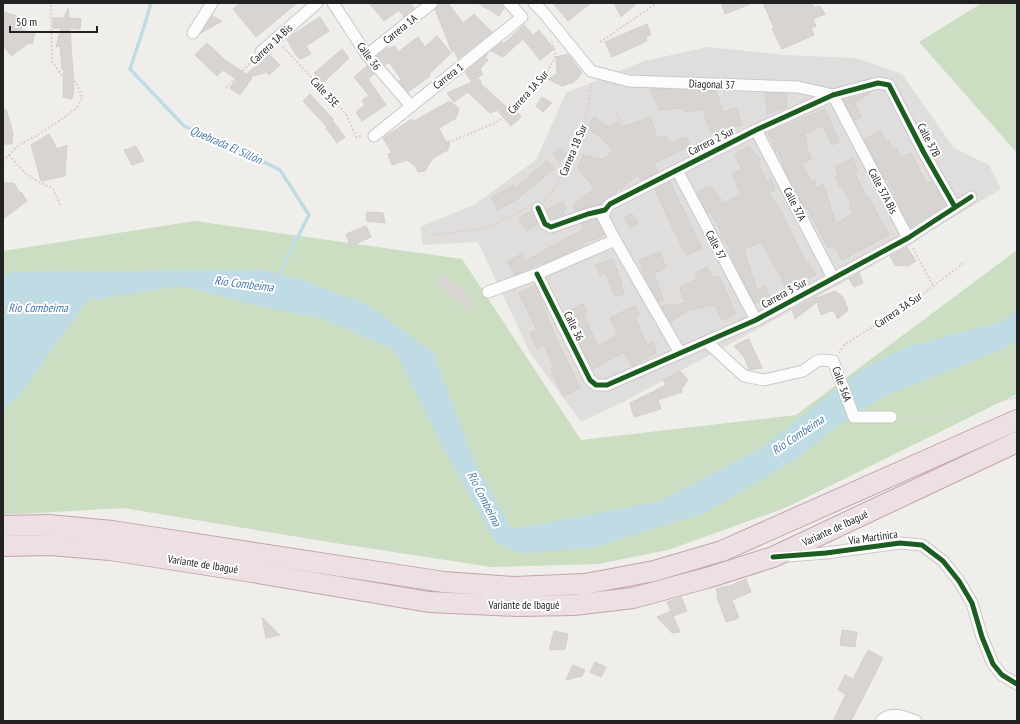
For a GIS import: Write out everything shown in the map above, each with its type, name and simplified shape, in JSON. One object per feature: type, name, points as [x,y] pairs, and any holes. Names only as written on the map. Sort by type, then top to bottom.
[{"type":"highway","name":"Variante de Ibagué","points":[[3,526],[48,525],[112,531],[444,582],[514,587],[585,584],[654,571],[722,551],[1017,420]]},
{"type":"highway","name":"Variante de Ibagué","points":[[3,546],[50,545],[110,550],[429,602],[516,606],[574,605],[633,598],[707,578],[773,557],[1017,442]]},
{"type":"street","points":[[193,34],[212,3]]},
{"type":"street","name":"Carrera 1A Bis","points":[[261,52],[317,3]]},
{"type":"street","name":"Calle 36","points":[[333,3],[367,56],[410,106]]},
{"type":"street","name":"Carrera 1A","points":[[367,56],[432,3]]},
{"type":"street","name":"Carrera 1","points":[[374,136],[522,17],[509,3]]},
{"type":"street","points":[[534,3],[591,71]]},
{"type":"street","name":"Diagonal 37","points":[[591,71],[629,81],[798,87],[833,96]]},
{"type":"street","name":"Carrera 2 Sur","points":[[537,205],[545,224],[551,227],[588,214],[605,210],[610,204],[756,130],[833,96],[878,83],[884,83]]},
{"type":"street","name":"Calle 37B","points":[[884,83],[889,85],[924,154],[955,207]]},
{"type":"street","name":"Calle 37A Bis","points":[[833,96],[908,238]]},
{"type":"street","name":"Calle 37A","points":[[756,130],[833,278]]},
{"type":"street","name":"Calle 37","points":[[677,170],[756,320]]},
{"type":"street","name":"Carrera 3 Sur","points":[[596,385],[607,385],[756,320],[908,238],[971,197]]},
{"type":"street","points":[[605,210],[603,217],[615,240],[680,353]]},
{"type":"street","points":[[488,292],[537,274],[615,240]]},
{"type":"street","name":"Calle 36","points":[[537,274],[590,380],[596,385]]},
{"type":"street","name":"Calle 36A","points":[[707,342],[744,376],[764,380],[803,371],[817,361],[833,361],[854,417],[891,418]]},
{"type":"street","name":"Vía Martinica","points":[[773,557],[826,553],[900,543],[922,545],[943,561],[959,581],[972,603],[992,664],[1002,675],[1017,684]]},
{"type":"street","points":[[881,721],[884,718],[893,715],[905,716],[916,721]]},
{"type":"path","points":[[3,161],[19,145],[36,136],[77,108],[82,97],[76,82],[64,79],[52,61],[51,3]]},
{"type":"path","points":[[600,42],[657,3]]},
{"type":"path","points":[[614,111],[642,151],[664,177]]},
{"type":"path","points":[[9,155],[25,173],[53,189],[61,207]]},
{"type":"path","points":[[908,238],[933,286]]},
{"type":"path","points":[[891,418],[933,423],[956,412],[1017,397]]},
{"type":"shaded area","points":[[708,47],[785,55],[856,58],[902,74],[954,148],[989,165],[1001,189],[844,282],[623,402],[581,422],[530,353],[478,242],[423,245],[420,227],[474,205],[536,160],[566,93],[644,61]]},
{"type":"green space","points":[[982,3],[1017,3],[1017,153],[919,42]]},
{"type":"green space","points":[[195,221],[462,259],[581,440],[796,415],[1017,250],[1017,394],[785,508],[668,550],[598,564],[491,567],[123,508],[3,515],[3,251]]},
{"type":"water","name":"Rio Combeima","points":[[262,270],[301,280],[367,304],[433,352],[475,463],[512,529],[660,501],[761,448],[865,367],[906,347],[1000,322],[1017,311],[1017,341],[1003,349],[883,397],[842,423],[798,458],[705,513],[594,547],[520,554],[495,542],[440,442],[395,351],[321,318],[267,308],[181,286],[87,301],[19,396],[3,411],[3,276],[11,272]]},
{"type":"building","points":[[240,3],[297,3],[256,37],[233,9]]},
{"type":"building","points":[[369,3],[410,3],[414,8],[404,17],[399,10],[384,21]]},
{"type":"building","points":[[439,3],[448,3],[463,23],[474,14],[492,32],[458,59],[454,50],[452,52],[435,9]]},
{"type":"building","points":[[478,3],[502,3],[504,8],[499,16]]},
{"type":"building","points":[[553,3],[591,3],[568,21]]},
{"type":"building","points":[[614,3],[637,3],[621,17]]},
{"type":"building","points":[[721,3],[750,3],[750,4],[725,14]]},
{"type":"building","points":[[763,3],[812,3],[814,8],[820,6],[825,14],[813,19],[816,26],[811,28],[814,35],[782,49],[772,29],[774,28]]},
{"type":"building","points":[[68,8],[69,18],[81,19],[80,29],[70,28],[74,90],[72,99],[63,97],[64,69],[62,70],[60,46],[56,47],[61,28],[53,28],[53,18],[64,18]]},
{"type":"building","points":[[3,12],[17,16],[16,21],[23,23],[21,30],[35,33],[32,44],[29,43],[11,56],[3,44]]},
{"type":"building","points":[[212,16],[222,21],[201,33]]},
{"type":"building","points":[[320,17],[329,31],[306,46],[311,54],[300,59],[287,40],[293,34]]},
{"type":"building","points":[[647,24],[651,35],[646,37],[647,41],[612,57],[605,42]]},
{"type":"building","points":[[524,25],[533,35],[539,30],[554,49],[540,60],[523,39],[503,57],[491,51],[502,42],[503,44]]},
{"type":"building","points":[[437,36],[451,53],[429,74],[430,76],[408,92],[399,81],[402,80],[389,62],[385,65],[377,56],[384,50],[395,46],[398,52],[418,37],[425,47]]},
{"type":"building","points":[[207,43],[225,60],[246,74],[259,64],[256,61],[263,59],[269,54],[280,65],[269,75],[267,72],[250,77],[252,78],[240,95],[230,88],[236,79],[223,70],[217,76],[195,55]]},
{"type":"building","points":[[342,49],[349,58],[323,83],[314,73]]},
{"type":"building","points":[[488,53],[485,58],[488,60],[480,69],[483,74],[472,82],[465,72]]},
{"type":"building","points":[[568,54],[582,73],[574,82],[562,86],[548,79],[557,74],[556,57]]},
{"type":"building","points":[[367,66],[374,74],[368,79],[386,105],[362,121],[356,112],[365,105],[362,100],[369,96],[354,77]]},
{"type":"building","points":[[479,79],[481,82],[480,83],[512,112],[515,109],[521,117],[511,126],[497,110],[490,113],[468,92],[454,102],[447,93]]},
{"type":"building","points":[[657,89],[672,91],[716,91],[723,112],[737,108],[742,125],[721,131],[723,134],[713,137],[702,109],[685,112],[684,108],[660,110],[650,90]]},
{"type":"building","points":[[765,93],[786,94],[787,107],[767,114]]},
{"type":"building","points":[[869,93],[855,103],[861,117],[854,120],[843,100]]},
{"type":"building","points":[[310,94],[334,120],[332,120],[345,137],[337,143],[326,128],[327,127],[303,101]]},
{"type":"building","points":[[542,97],[552,103],[543,112],[536,106]]},
{"type":"building","points":[[450,101],[459,109],[456,118],[439,128],[446,142],[450,141],[448,150],[433,158],[425,171],[418,172],[416,167],[407,160],[392,165],[388,154],[392,153],[383,138],[412,119],[414,121]]},
{"type":"building","points":[[6,109],[13,133],[12,144],[3,144],[3,110]]},
{"type":"building","points":[[825,109],[839,142],[832,145],[823,126],[804,134],[811,159],[801,163],[811,182],[814,180],[817,188],[823,184],[836,224],[853,213],[850,207],[852,206],[842,186],[840,187],[835,177],[838,176],[835,167],[853,158],[857,171],[854,172],[867,198],[869,197],[889,235],[842,260],[834,245],[828,248],[806,206],[804,207],[786,173],[778,151],[776,152],[768,133]]},
{"type":"building","points":[[594,117],[610,128],[617,121],[623,127],[650,117],[657,138],[666,136],[670,144],[686,137],[690,146],[652,164],[658,172],[641,180],[637,175],[601,204],[576,211],[573,205],[595,188],[578,169],[583,155],[603,160],[613,151],[603,139],[587,128]]},
{"type":"building","points":[[881,131],[886,142],[889,141],[892,150],[896,148],[900,158],[911,153],[926,184],[932,181],[946,205],[910,227],[888,179],[886,180],[864,139]]},
{"type":"building","points":[[49,134],[57,149],[67,145],[65,176],[41,181],[31,145]]},
{"type":"building","points":[[136,146],[144,161],[132,165],[124,150]]},
{"type":"building","points":[[748,146],[761,160],[757,162],[767,181],[771,179],[775,190],[769,193],[780,209],[806,263],[808,262],[816,275],[785,288],[781,277],[761,242],[744,249],[757,290],[764,286],[770,297],[755,303],[731,257],[732,256],[728,246],[722,237],[719,227],[710,212],[708,213],[697,192],[710,186],[724,203],[741,194],[732,174],[742,169],[735,155]]},
{"type":"building","points":[[561,148],[566,153],[560,162],[553,154]]},
{"type":"building","points":[[547,161],[554,169],[517,199],[498,210],[491,198],[513,185],[515,188]]},
{"type":"building","points":[[670,182],[702,249],[686,255],[655,189]]},
{"type":"building","points":[[3,183],[14,183],[27,201],[3,219]]},
{"type":"building","points":[[563,202],[566,208],[563,210],[564,214],[550,219],[546,210]]},
{"type":"building","points":[[367,212],[383,213],[385,223],[366,221]]},
{"type":"building","points":[[530,212],[532,216],[534,215],[538,224],[527,231],[519,218]]},
{"type":"building","points":[[632,214],[638,223],[630,228],[624,218]]},
{"type":"building","points":[[597,219],[604,235],[590,240],[569,252],[543,264],[542,261],[515,275],[507,262],[521,254],[525,261],[584,229],[582,224]]},
{"type":"building","points":[[366,226],[371,237],[350,246],[346,234]]},
{"type":"building","points":[[907,247],[916,261],[908,266],[895,265],[890,256]]},
{"type":"building","points":[[660,252],[666,268],[654,273],[663,300],[659,302],[645,277],[639,260]]},
{"type":"building","points":[[613,259],[622,283],[620,283],[624,294],[615,297],[606,273],[600,275],[596,265]]},
{"type":"building","points":[[707,267],[712,278],[719,276],[736,314],[722,320],[715,305],[689,310],[670,322],[661,306],[686,303],[679,287],[698,279],[695,273]]},
{"type":"building","points":[[859,273],[863,283],[854,287],[849,279]]},
{"type":"building","points":[[444,274],[475,302],[470,314],[436,282]]},
{"type":"building","points":[[535,285],[556,338],[580,388],[563,396],[551,369],[554,367],[544,345],[537,348],[530,333],[537,330],[519,293]]},
{"type":"building","points":[[835,291],[843,297],[848,310],[838,319],[833,310],[821,315],[817,302],[795,319],[792,310],[816,297],[817,298]]},
{"type":"building","points":[[583,304],[587,314],[584,316],[598,346],[616,336],[615,334],[618,332],[610,318],[635,306],[639,316],[635,317],[647,345],[652,342],[657,352],[632,366],[624,352],[593,369],[573,331],[578,328],[569,311]]},
{"type":"building","points":[[748,339],[762,368],[749,370],[745,358],[734,346]]},
{"type":"building","points":[[680,371],[688,380],[681,390],[682,392],[658,400],[661,409],[634,417],[630,403],[666,385],[663,380]]},
{"type":"building","points":[[746,579],[751,592],[732,600],[739,618],[726,622],[717,597],[716,589],[727,587]]},
{"type":"building","points":[[681,597],[687,611],[673,616],[667,602]]},
{"type":"building","points":[[671,611],[680,632],[672,633],[657,617]]},
{"type":"building","points":[[262,617],[280,635],[266,638]]},
{"type":"building","points":[[842,630],[857,632],[855,647],[840,645]]},
{"type":"building","points":[[554,631],[568,634],[565,649],[549,650]]},
{"type":"building","points":[[868,650],[883,658],[851,721],[833,721],[846,694],[838,690],[845,675],[853,679]]},
{"type":"building","points":[[595,662],[606,667],[601,677],[590,672]]},
{"type":"building","points":[[573,665],[585,670],[582,676],[566,680]]},
{"type":"waterway","name":"Quebrada El Sillón","points":[[151,3],[130,69],[184,126],[234,147],[280,170],[309,215],[277,278]]},
{"type":"cycle path","points":[[538,208],[545,224],[551,227],[588,214],[605,210],[610,204],[756,130],[833,95],[878,83],[889,85],[924,153],[955,207]]},
{"type":"cycle path","points":[[537,274],[590,380],[596,385],[607,385],[756,320],[908,238],[971,197]]},
{"type":"cycle path","points":[[773,557],[826,553],[900,543],[922,545],[943,561],[959,581],[972,603],[982,637],[993,664],[1002,675],[1017,684]]},
{"type":"water label","name":"Río Combeima","points":[[244,284]]},
{"type":"water label","name":"Río Combeima","points":[[798,435]]},
{"type":"water label","name":"Río Combeima","points":[[484,499]]}]
